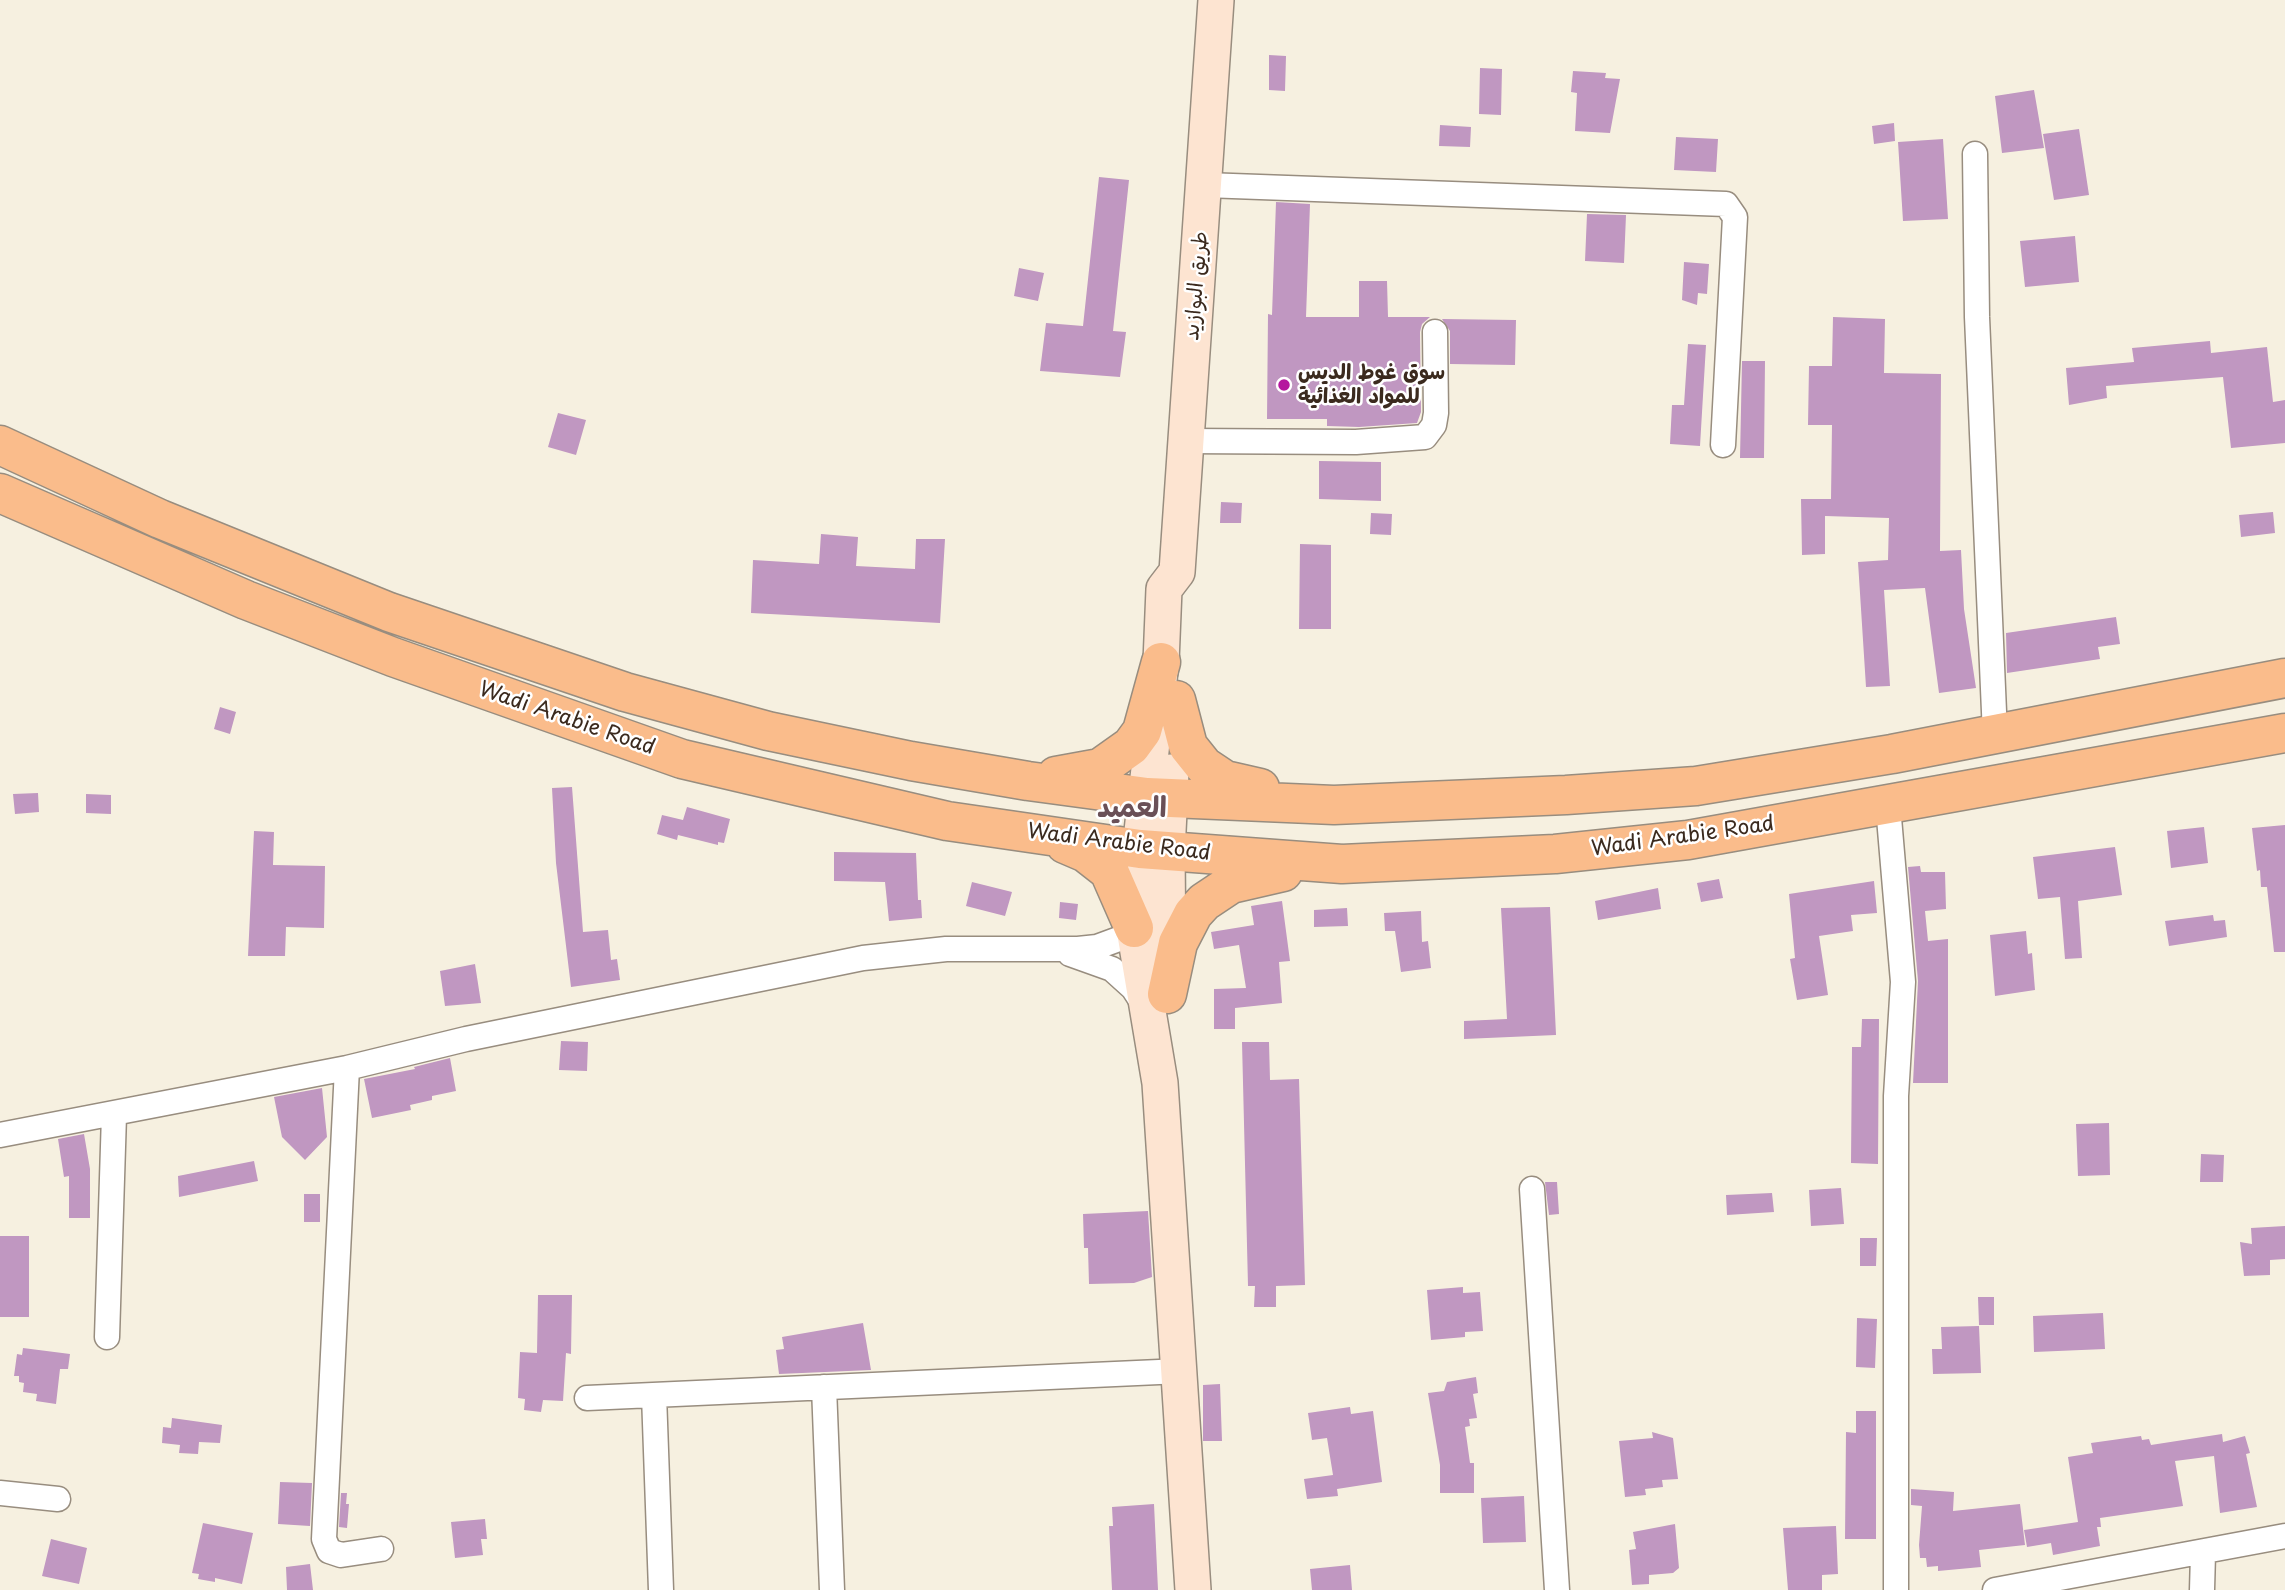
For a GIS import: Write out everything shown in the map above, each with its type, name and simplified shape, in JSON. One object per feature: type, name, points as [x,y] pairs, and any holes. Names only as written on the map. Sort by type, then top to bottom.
[{"type":"highway","name":"Wadi Arabie Road","points":[[0,445],[160,519],[389,612],[625,692],[768,731],[1028,781],[1158,798],[1334,804],[1566,796],[1696,786],[1995,735],[2285,678]]},
{"type":"highway","name":"Wadi Arabie Road","points":[[0,493],[307,624],[539,710],[682,759],[947,821],[1153,850],[1342,864],[1555,854],[1688,840],[2285,733]]},
{"type":"highway","points":[[1028,781],[1100,768],[1124,753],[1142,731],[1161,662]]},
{"type":"highway","points":[[1176,700],[1188,746],[1214,775],[1240,784],[1334,804]]},
{"type":"highway","points":[[2092,715],[2096,765]]},
{"type":"highway","points":[[1040,834],[1086,853],[1109,870],[1135,931]]},
{"type":"highway","points":[[1157,1002],[1184,928],[1193,914],[1216,892],[1246,878],[1342,864]]},
{"type":"main road","name":"طريق البوازيد","points":[[1177,572],[1216,0]]},
{"type":"main road","points":[[1158,798],[1176,700],[1186,591],[1177,572],[1164,589],[1158,798],[1153,850],[1160,1083],[1181,1371],[1193,1590]]},
{"type":"main road","points":[[1153,850],[1135,931],[1157,1002]]},
{"type":"street","points":[[1975,154],[1977,317],[1995,735]]},
{"type":"street","points":[[1205,186],[1726,204],[1735,217],[1723,446]]},
{"type":"street","points":[[1185,441],[1356,442],[1425,437],[1434,425],[1436,412],[1435,332]]},
{"type":"street","points":[[1888,806],[1903,982],[1896,1109],[1896,1590]]},
{"type":"street","points":[[0,1135],[347,1068],[466,1039],[863,958],[946,949],[1056,950],[1097,947],[1135,931]]},
{"type":"street","points":[[1056,950],[1112,969],[1133,988],[1157,1002]]},
{"type":"street","points":[[347,1068],[324,1539],[329,1550],[341,1555],[381,1549]]},
{"type":"street","points":[[107,1337],[114,1115]]},
{"type":"street","points":[[1532,1189],[1557,1590]]},
{"type":"street","points":[[587,1398],[1181,1371]]},
{"type":"street","points":[[824,1387],[832,1590]]},
{"type":"street","points":[[654,1395],[661,1590]]},
{"type":"street","points":[[0,1493],[58,1499]]},
{"type":"street","points":[[1996,1590],[2203,1554],[2285,1536]]},
{"type":"street","points":[[2202,1590],[2203,1554]]},
{"type":"building","points":[[1269,55],[1286,56],[1285,91],[1269,90]]},
{"type":"building","points":[[1480,68],[1502,69],[1501,115],[1479,114]]},
{"type":"building","points":[[1573,71],[1606,73],[1605,78],[1620,79],[1610,133],[1575,131],[1577,93],[1571,92]]},
{"type":"building","points":[[2034,90],[2044,148],[2002,153],[1995,96]]},
{"type":"building","points":[[1894,123],[1895,141],[1874,144],[1872,126]]},
{"type":"building","points":[[1440,125],[1471,127],[1470,147],[1439,146]]},
{"type":"building","points":[[2079,129],[2089,195],[2054,200],[2043,134]]},
{"type":"building","points":[[1676,137],[1718,139],[1716,172],[1674,170]]},
{"type":"building","points":[[1943,139],[1948,219],[1903,221],[1898,142]]},
{"type":"building","points":[[1099,177],[1129,180],[1113,331],[1126,332],[1120,377],[1040,371],[1046,323],[1083,326]]},
{"type":"building","points":[[1276,202],[1310,204],[1306,317],[1359,317],[1359,281],[1387,281],[1388,317],[1430,317],[1422,324],[1420,332],[1421,412],[1417,423],[1359,427],[1327,426],[1327,419],[1267,419],[1268,314],[1272,315]]},
{"type":"building","points":[[1587,214],[1626,215],[1624,263],[1585,261]]},
{"type":"building","points":[[2075,236],[2079,282],[2025,287],[2020,241]]},
{"type":"building","points":[[1684,262],[1709,264],[1707,294],[1698,293],[1697,305],[1682,300]]},
{"type":"building","points":[[1019,268],[1044,273],[1038,301],[1014,296]]},
{"type":"building","points":[[1833,317],[1885,319],[1884,373],[1941,374],[1940,551],[1961,550],[1964,609],[1976,688],[1939,693],[1925,588],[1884,590],[1890,686],[1866,687],[1858,562],[1888,560],[1889,518],[1825,516],[1825,554],[1802,555],[1801,499],[1831,499],[1832,425],[1808,425],[1809,366],[1832,366]]},
{"type":"building","points":[[1442,319],[1516,320],[1515,365],[1450,364],[1450,331]]},
{"type":"building","points":[[2210,341],[2211,353],[2267,347],[2273,402],[2285,400],[2285,443],[2231,448],[2223,377],[2106,386],[2107,398],[2069,405],[2066,368],[2134,362],[2132,348]]},
{"type":"building","points":[[1688,344],[1706,345],[1700,446],[1670,444],[1672,405],[1684,405]]},
{"type":"building","points":[[1742,361],[1765,361],[1764,458],[1740,458]]},
{"type":"building","points":[[558,413],[586,420],[576,455],[548,447]]},
{"type":"building","points":[[1319,461],[1381,462],[1381,501],[1319,499]]},
{"type":"building","points":[[1221,502],[1242,503],[1241,523],[1220,523]]},
{"type":"building","points":[[2273,512],[2275,533],[2241,537],[2239,515]]},
{"type":"building","points":[[1371,513],[1392,514],[1391,535],[1370,534]]},
{"type":"building","points":[[821,534],[858,537],[856,566],[915,569],[916,539],[945,539],[940,623],[751,613],[753,560],[819,564]]},
{"type":"building","points":[[1300,544],[1331,545],[1331,629],[1299,629]]},
{"type":"building","points":[[2116,617],[2120,644],[2098,647],[2100,659],[2007,673],[2006,633]]},
{"type":"building","points":[[220,707],[236,712],[230,734],[214,729]]},
{"type":"building","points":[[572,787],[583,932],[608,930],[611,960],[617,959],[620,980],[571,987],[556,863],[552,788]]},
{"type":"building","points":[[38,793],[39,812],[15,814],[13,794]]},
{"type":"building","points":[[86,794],[111,795],[111,814],[86,813]]},
{"type":"building","points":[[687,807],[730,819],[724,843],[718,842],[718,845],[678,835],[677,840],[657,834],[662,815],[683,820]]},
{"type":"building","points":[[2285,825],[2285,952],[2274,952],[2267,887],[2261,887],[2252,828]]},
{"type":"building","points":[[2204,827],[2208,863],[2171,868],[2167,831]]},
{"type":"building","points":[[254,831],[274,832],[273,865],[325,866],[324,928],[286,927],[285,956],[248,956]]},
{"type":"building","points":[[2115,847],[2122,895],[2078,901],[2082,958],[2065,959],[2060,897],[2038,899],[2033,857]]},
{"type":"building","points":[[834,852],[916,853],[918,900],[921,900],[922,918],[889,921],[885,882],[834,881]]},
{"type":"building","points":[[1920,866],[1921,872],[1945,872],[1946,909],[1925,911],[1928,941],[1948,939],[1948,1083],[1913,1083],[1918,981],[1908,867]]},
{"type":"building","points":[[1719,879],[1723,898],[1701,902],[1697,883]]},
{"type":"building","points":[[1874,881],[1877,913],[1851,915],[1853,931],[1819,936],[1828,995],[1797,1000],[1790,959],[1795,958],[1789,894]]},
{"type":"building","points":[[972,882],[1012,892],[1005,916],[966,906]]},
{"type":"building","points":[[1658,888],[1661,909],[1598,920],[1595,901]]},
{"type":"building","points":[[1282,901],[1290,961],[1279,962],[1282,1003],[1235,1008],[1235,1029],[1214,1029],[1214,989],[1246,988],[1239,945],[1214,949],[1211,932],[1254,925],[1251,906]]},
{"type":"building","points":[[1060,902],[1078,904],[1076,920],[1059,918]]},
{"type":"building","points":[[1550,907],[1556,1035],[1464,1039],[1464,1021],[1507,1019],[1501,908]]},
{"type":"building","points":[[1347,908],[1348,926],[1314,927],[1314,910]]},
{"type":"building","points":[[1421,911],[1422,942],[1428,941],[1431,968],[1401,972],[1395,931],[1385,931],[1384,913]]},
{"type":"building","points":[[2213,915],[2214,921],[2225,920],[2227,937],[2169,946],[2165,921]]},
{"type":"building","points":[[2026,931],[2028,954],[2032,953],[2035,990],[1995,996],[1990,935]]},
{"type":"building","points":[[475,964],[481,1003],[445,1006],[440,971]]},
{"type":"building","points":[[1862,1019],[1879,1019],[1878,1164],[1851,1163],[1852,1047],[1861,1047]]},
{"type":"building","points":[[561,1041],[588,1042],[587,1071],[559,1070]]},
{"type":"building","points":[[1242,1042],[1269,1042],[1270,1080],[1299,1079],[1305,1285],[1276,1286],[1276,1307],[1254,1307],[1255,1286],[1248,1286]]},
{"type":"building","points":[[450,1058],[456,1091],[432,1096],[432,1100],[410,1105],[411,1110],[372,1118],[364,1079],[415,1069],[414,1067]]},
{"type":"building","points":[[322,1088],[327,1137],[305,1160],[282,1137],[274,1097]]},
{"type":"building","points":[[2109,1123],[2110,1175],[2078,1176],[2076,1124]]},
{"type":"building","points":[[84,1134],[90,1169],[90,1218],[69,1218],[69,1176],[64,1177],[58,1139]]},
{"type":"building","points":[[2201,1154],[2224,1155],[2223,1182],[2200,1182]]},
{"type":"building","points":[[254,1161],[258,1181],[179,1197],[178,1176]]},
{"type":"building","points":[[1545,1182],[1557,1182],[1559,1214],[1549,1215]]},
{"type":"building","points":[[1841,1188],[1844,1224],[1811,1226],[1809,1190]]},
{"type":"building","points":[[1772,1193],[1774,1212],[1727,1215],[1726,1195]]},
{"type":"building","points":[[304,1194],[320,1194],[320,1222],[304,1222]]},
{"type":"building","points":[[1148,1211],[1152,1277],[1134,1283],[1089,1284],[1083,1214]]},
{"type":"building","points":[[2285,1226],[2285,1259],[2270,1260],[2270,1275],[2244,1276],[2240,1242],[2252,1244],[2251,1228]]},
{"type":"building","points":[[0,1236],[29,1236],[29,1317],[0,1317]]},
{"type":"building","points":[[1860,1238],[1877,1238],[1876,1266],[1860,1266]]},
{"type":"building","points":[[1463,1287],[1463,1293],[1480,1292],[1483,1331],[1465,1332],[1465,1337],[1431,1340],[1427,1290]]},
{"type":"building","points":[[538,1295],[572,1295],[571,1354],[566,1353],[563,1401],[543,1400],[541,1412],[524,1410],[525,1399],[518,1398],[520,1352],[537,1353]]},
{"type":"building","points":[[1978,1297],[1994,1297],[1994,1325],[1979,1325]]},
{"type":"building","points":[[2103,1313],[2105,1349],[2034,1352],[2033,1316]]},
{"type":"building","points":[[1857,1318],[1877,1319],[1875,1368],[1856,1367]]},
{"type":"building","points":[[863,1323],[871,1370],[779,1374],[776,1350],[784,1349],[782,1337]]},
{"type":"building","points":[[1979,1326],[1981,1373],[1933,1374],[1932,1349],[1942,1349],[1941,1327]]},
{"type":"building","points":[[23,1348],[70,1354],[68,1369],[60,1369],[56,1404],[36,1401],[37,1394],[23,1392],[24,1383],[19,1382],[19,1376],[14,1376],[17,1354],[22,1355]]},
{"type":"building","points":[[1476,1377],[1478,1393],[1473,1394],[1477,1418],[1469,1419],[1470,1426],[1465,1427],[1470,1463],[1474,1463],[1474,1493],[1440,1493],[1440,1465],[1428,1393],[1444,1391],[1447,1382]]},
{"type":"building","points":[[1220,1384],[1222,1441],[1203,1441],[1203,1385]]},
{"type":"building","points":[[1350,1407],[1351,1414],[1373,1411],[1382,1482],[1337,1489],[1338,1496],[1307,1499],[1304,1479],[1333,1475],[1327,1438],[1312,1440],[1308,1413]]},
{"type":"building","points":[[1856,1411],[1876,1411],[1876,1539],[1845,1539],[1846,1432],[1856,1433]]},
{"type":"building","points":[[172,1418],[222,1425],[220,1443],[199,1442],[198,1454],[179,1453],[180,1445],[162,1443],[163,1427],[171,1428]]},
{"type":"building","points":[[1652,1432],[1673,1438],[1678,1479],[1662,1480],[1663,1487],[1645,1489],[1646,1495],[1625,1497],[1619,1441],[1653,1438]]},
{"type":"building","points":[[2222,1434],[2223,1442],[2245,1436],[2257,1507],[2220,1513],[2214,1456],[2175,1461],[2183,1506],[2100,1518],[2101,1527],[2097,1527],[2100,1546],[2053,1555],[2051,1543],[2027,1547],[2024,1530],[2078,1522],[2068,1457],[2093,1453],[2091,1443],[2141,1436],[2142,1440],[2149,1439],[2151,1445]]},
{"type":"building","points":[[280,1482],[312,1483],[310,1526],[278,1524]]},
{"type":"building","points":[[1911,1489],[1954,1492],[1953,1511],[2020,1504],[2025,1545],[1979,1550],[1981,1567],[1938,1571],[1938,1566],[1927,1567],[1926,1558],[1920,1558],[1922,1506],[1911,1505]]},
{"type":"building","points":[[341,1493],[347,1493],[346,1504],[349,1504],[347,1528],[339,1527]]},
{"type":"building","points":[[1524,1496],[1526,1542],[1483,1543],[1481,1498]]},
{"type":"building","points":[[1154,1504],[1158,1590],[1112,1590],[1109,1526],[1113,1526],[1112,1507]]},
{"type":"building","points":[[485,1519],[487,1539],[481,1539],[483,1555],[455,1558],[451,1522]]},
{"type":"building","points":[[203,1523],[253,1533],[242,1584],[215,1578],[215,1582],[198,1579],[199,1574],[192,1573]]},
{"type":"building","points":[[1675,1524],[1679,1568],[1673,1573],[1649,1575],[1649,1584],[1632,1585],[1629,1550],[1636,1549],[1633,1532]]},
{"type":"building","points":[[1836,1526],[1838,1574],[1822,1575],[1822,1590],[1788,1590],[1783,1528]]},
{"type":"building","points":[[51,1539],[87,1548],[79,1584],[42,1576]]},
{"type":"building","points":[[310,1564],[313,1590],[287,1590],[286,1567]]},
{"type":"building","points":[[1350,1565],[1352,1590],[1312,1590],[1310,1569]]},
{"type":"place","name":"سوق غوط الديس للمواد الغذائية","points":[[1284,385]]},
{"type":"district","name":"العميد","points":[[1132,809]]}]
